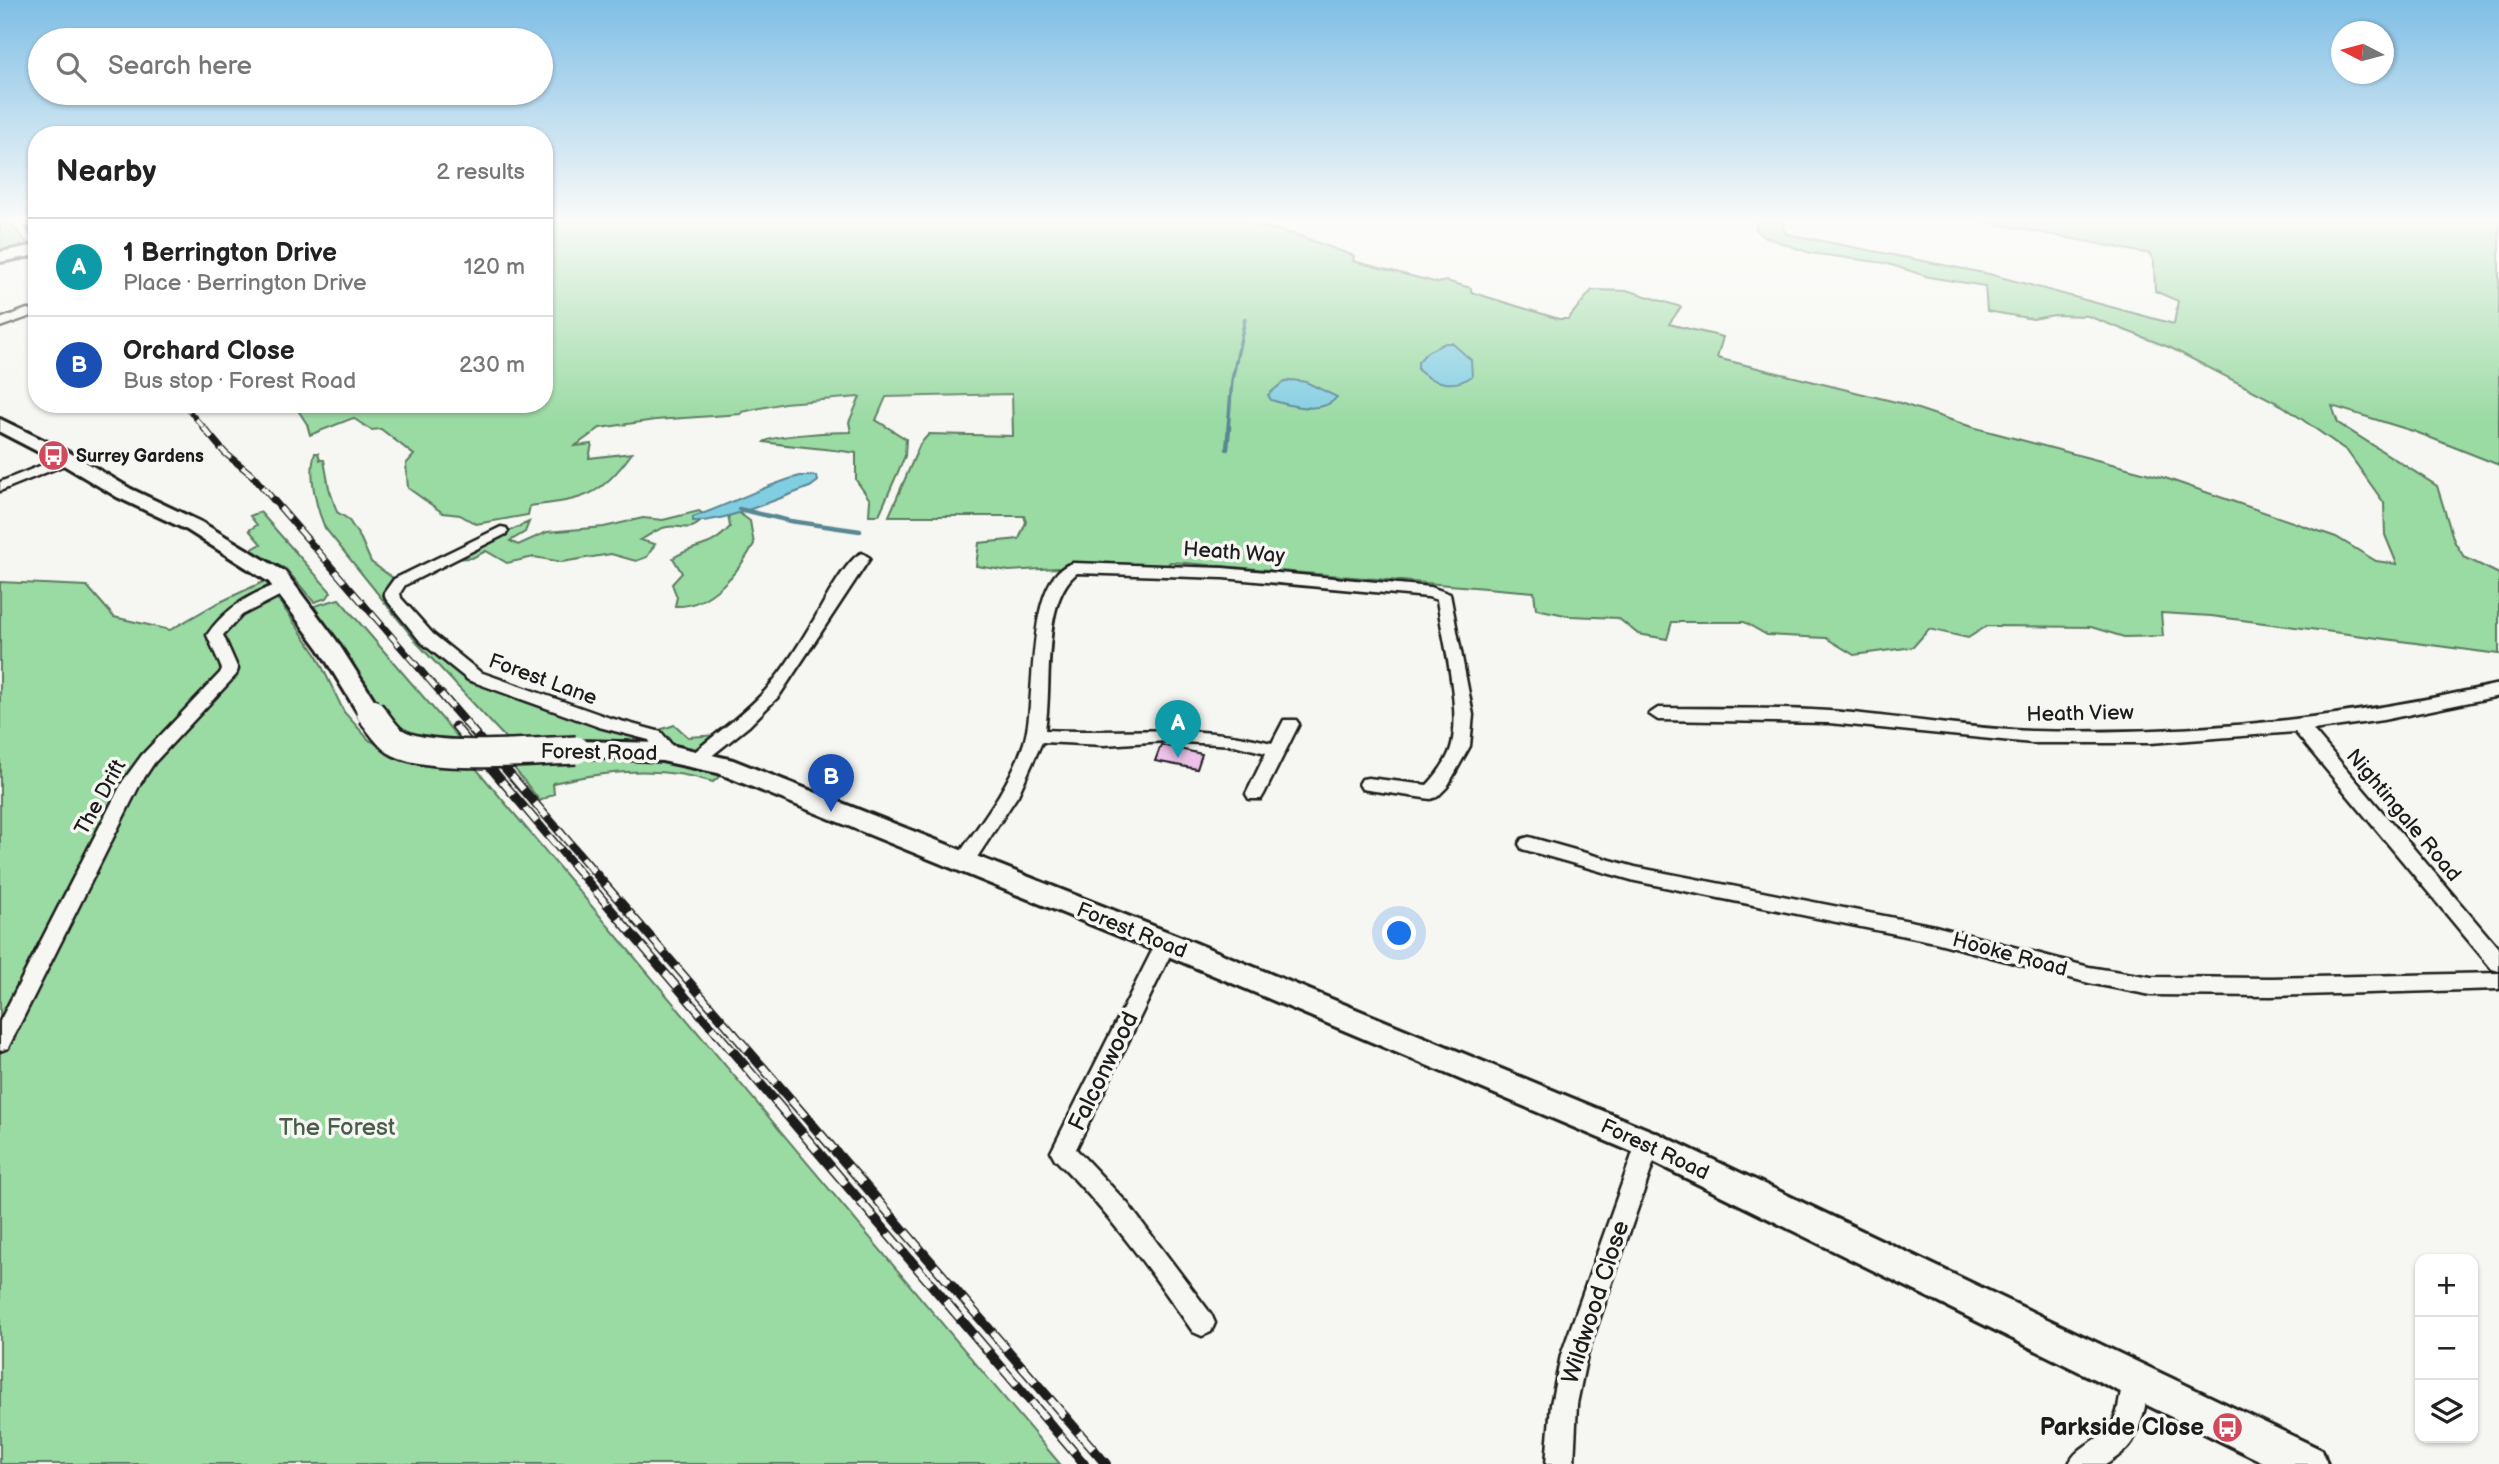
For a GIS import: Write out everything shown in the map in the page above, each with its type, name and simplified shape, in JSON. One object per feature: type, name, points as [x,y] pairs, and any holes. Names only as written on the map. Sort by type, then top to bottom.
[{"type":"street","points":[[0,323],[27,313]]},
{"type":"street","name":"Forest Road","points":[[3,429],[67,458],[124,493],[194,526],[266,569],[286,587],[328,645],[370,712],[396,742],[410,748],[461,752],[662,752],[698,758],[834,808],[1648,1144],[2308,1464]]},
{"type":"street","points":[[0,487],[67,458]]},
{"type":"street","name":"Forest Lane","points":[[501,531],[399,582],[393,593],[394,599],[427,638],[474,676],[605,723],[655,736],[662,744],[662,752]]},
{"type":"street","points":[[698,758],[759,707],[783,681],[830,603],[862,558]]},
{"type":"street","name":"Heath Way","points":[[962,863],[1007,798],[1036,736],[1041,652],[1049,612],[1061,577],[1073,568],[1223,573],[1436,593],[1446,600],[1464,715],[1461,746],[1441,782],[1431,792],[1368,784]]},
{"type":"street","name":"The Drift","points":[[0,1042],[132,781],[148,758],[228,676],[230,669],[215,635],[220,625],[246,607],[286,587]]},
{"type":"street","name":"Heath View","points":[[1658,714],[1852,719],[2035,738],[2230,733],[2301,728],[2393,713],[2499,690]]},
{"type":"street","points":[[1255,794],[1290,724]]},
{"type":"street","name":"Nightingale Road","points":[[2301,728],[2499,963]]},
{"type":"street","points":[[1036,736],[1104,739],[1166,734],[1234,739],[1277,750]]},
{"type":"street","name":"Hooke Road","points":[[1529,844],[1635,874],[1923,931],[2090,975],[2151,986],[2271,987],[2499,981]]},
{"type":"street","name":"Falconwood","points":[[1166,943],[1063,1152],[1100,1186],[1135,1229],[1202,1323]]},
{"type":"street","name":"Wildwood Close","points":[[1560,1464],[1564,1404],[1574,1355],[1648,1144]]},
{"type":"street","points":[[2083,1464],[2122,1437],[2128,1424],[2135,1382]]},
{"type":"green space","points":[[553,286],[1465,286],[1471,288],[1471,292],[1559,319],[1568,319],[1592,290],[1630,291],[1681,307],[1669,324],[1723,337],[1717,358],[1900,403],[1972,427],[2165,478],[2336,537],[2376,561],[2397,564],[2385,535],[2384,503],[2347,451],[2283,406],[2171,348],[2088,316],[2054,315],[2033,319],[1987,311],[1985,286],[2035,286],[2174,324],[2178,301],[2155,291],[2155,286],[2499,286],[2499,465],[2416,432],[2332,406],[2338,423],[2437,486],[2454,541],[2464,557],[2499,574],[2499,654],[2211,616],[2161,613],[2163,636],[2124,637],[2091,627],[1987,626],[1968,638],[1929,629],[1913,647],[1854,655],[1826,638],[1767,635],[1744,622],[1672,622],[1667,639],[1638,634],[1618,618],[1570,616],[1536,609],[1534,592],[1170,562],[1158,576],[1082,573],[1057,568],[1009,571],[976,566],[979,543],[1019,539],[1026,522],[1024,516],[889,516],[920,444],[929,434],[1013,436],[1012,394],[886,397],[876,420],[906,439],[905,456],[879,515],[869,515],[870,500],[856,480],[856,453],[764,442],[791,436],[851,432],[849,422],[860,397],[784,403],[741,414],[655,420],[600,428],[575,446],[592,444],[589,458],[632,453],[610,480],[577,498],[530,506],[528,515],[476,524],[460,515],[443,513],[408,488],[406,464],[414,455],[381,429],[371,430],[353,418],[310,435],[300,413],[553,413]]},
{"type":"green space","points":[[315,453],[318,453],[320,460],[324,460],[337,512],[348,519],[371,562],[393,578],[387,588],[392,604],[462,674],[576,718],[649,741],[649,746],[511,744],[419,645],[325,528],[314,491],[312,471]]},
{"type":"green space","points":[[699,511],[703,514],[693,517],[693,521],[700,522],[696,525],[688,528],[664,528],[640,540],[655,544],[647,557],[636,561],[611,554],[562,562],[534,557],[507,563],[486,551],[472,558],[447,559],[529,522],[525,532],[510,541],[518,545],[547,532],[604,527],[643,518],[663,520]]},
{"type":"green space","points":[[260,512],[331,592],[327,598],[314,602],[286,569],[249,551],[261,544],[249,530],[257,525],[250,516]]},
{"type":"green space","points":[[738,512],[750,521],[754,544],[748,554],[732,576],[711,594],[688,605],[675,606],[677,597],[672,584],[682,573],[673,558],[715,540],[730,527],[728,514]]},
{"type":"green space","name":"The Forest","points":[[265,581],[316,654],[344,712],[369,740],[398,755],[469,760],[1060,1464],[0,1464],[0,582],[87,586],[114,617],[170,630]]},
{"type":"green space","points":[[339,599],[463,743],[441,743],[390,727],[314,606]]},
{"type":"green space","points":[[675,725],[688,737],[719,735],[698,753],[669,748],[670,738],[656,731]]},
{"type":"green space","points":[[507,759],[661,759],[723,773],[713,782],[674,773],[592,775],[553,783],[554,794],[540,801]]},
{"type":"water","points":[[1445,343],[1452,343],[1471,360],[1472,376],[1458,382],[1444,383],[1418,370],[1418,362],[1427,352]]},
{"type":"water","points":[[1292,380],[1306,382],[1337,397],[1323,406],[1306,408],[1271,400],[1268,395],[1282,383]]},
{"type":"water","points":[[800,476],[817,476],[818,481],[810,487],[751,509],[720,518],[693,521],[693,517]]},
{"type":"building","points":[[1161,745],[1202,754],[1197,769],[1155,761]]},
{"type":"waterway","points":[[1228,429],[1232,380],[1245,319]]},
{"type":"waterway","points":[[1227,449],[1229,427]]},
{"type":"waterway","points":[[739,509],[790,521],[860,531]]},
{"type":"railway","points":[[191,413],[205,429]]},
{"type":"railway","points":[[203,427],[225,453],[252,475],[443,696]]},
{"type":"railway","points":[[441,694],[735,1035]]},
{"type":"railway","points":[[455,726],[718,1035]]},
{"type":"railway","points":[[717,1033],[1084,1464]]},
{"type":"railway","points":[[733,1033],[1106,1464]]},
{"type":"place","name":"Surrey Gardens","points":[[53,456]]},
{"type":"place","name":"1 Berrington Drive","points":[[1178,758]]},
{"type":"place","name":"Orchard Close","points":[[831,812]]},
{"type":"place","name":"Parkside Close","points":[[2227,1427]]}]
